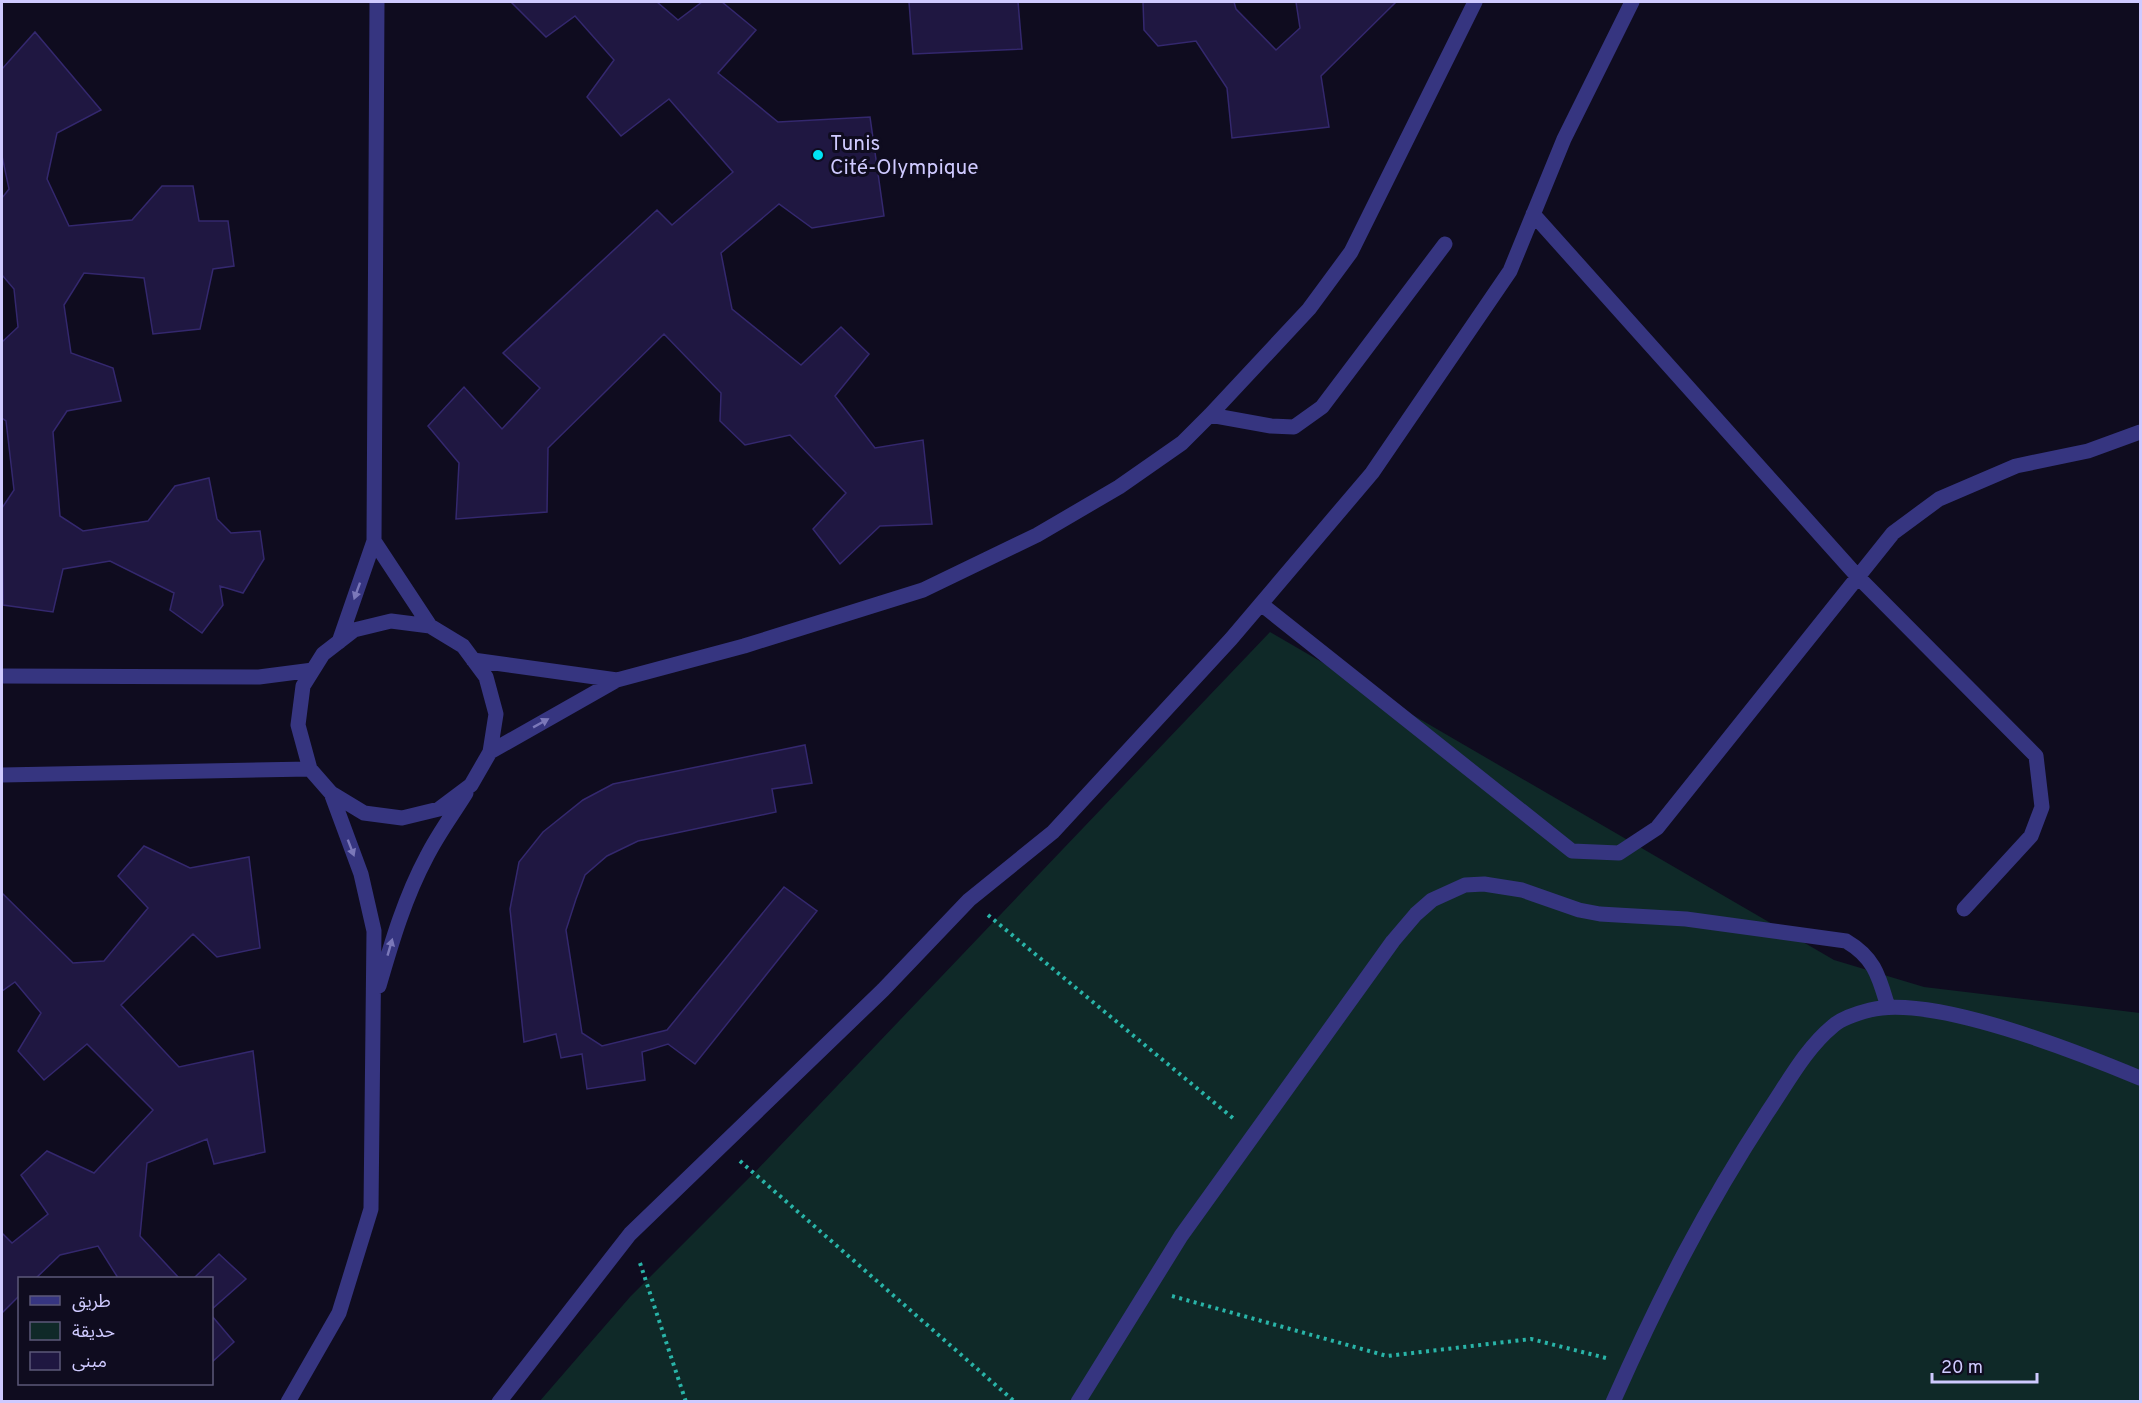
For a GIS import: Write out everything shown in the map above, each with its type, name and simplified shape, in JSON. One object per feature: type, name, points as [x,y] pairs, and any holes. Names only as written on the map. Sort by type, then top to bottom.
[{"type":"street","points":[[339,642],[374,541],[377,2]]},
{"type":"street","points":[[490,752],[617,681],[744,646],[923,590],[1037,535],[1119,488],[1182,443],[1309,309],[1352,252],[1474,2]]},
{"type":"street","points":[[499,1401],[630,1234],[883,990],[969,900],[1053,832],[1261,604],[1372,473],[1510,271],[1564,139],[1632,2]]},
{"type":"street","points":[[1533,214],[1858,577],[2036,756],[2042,807],[2031,836],[1964,909]]},
{"type":"street","points":[[1210,415],[1270,426],[1294,427],[1322,407],[1445,244]]},
{"type":"street","points":[[1261,604],[1572,851],[1619,853],[1657,828],[1893,533],[1939,499],[2016,466],[2088,451],[2140,432]]},
{"type":"street","points":[[374,541],[430,626]]},
{"type":"street","points":[[374,1003],[395,929],[411,890],[427,855],[471,785],[490,752],[496,714],[486,677],[463,646],[430,626],[391,621],[354,630],[323,654],[303,686],[298,725],[310,769],[330,793],[364,813],[402,818],[439,809],[471,785]]},
{"type":"street","points":[[473,660],[617,681]]},
{"type":"street","points":[[2,676],[259,677],[313,670]]},
{"type":"street","points":[[2,775],[310,769]]},
{"type":"street","points":[[288,1401],[339,1312],[371,1209],[374,931],[368,898],[330,793]]},
{"type":"street","points":[[1078,1401],[1181,1236],[1393,941],[1432,900],[1466,885],[1500,885],[1600,914],[1686,919],[1846,941],[1865,954],[1873,964],[1888,1007]]},
{"type":"street","points":[[1613,1401],[1666,1283],[1706,1210],[1797,1068],[1814,1044],[1834,1025],[1871,1010],[1911,1007],[1987,1024],[2054,1044],[2140,1078]]},
{"type":"path","points":[[969,900],[1253,1135]]},
{"type":"path","points":[[722,1145],[1015,1401]]},
{"type":"path","points":[[630,1234],[686,1401]]},
{"type":"path","points":[[1148,1290],[1288,1326],[1388,1356],[1531,1339],[1630,1364]]},
{"type":"green space","points":[[1270,632],[1834,960],[1924,987],[2140,1013],[2140,1401],[539,1402],[630,1297],[756,1171]]},
{"type":"building","points":[[511,2],[657,2],[678,20],[702,2],[722,2],[756,30],[718,73],[778,122],[870,117],[884,216],[812,228],[779,204],[721,253],[732,309],[801,365],[841,327],[869,354],[835,396],[875,448],[923,440],[932,524],[880,526],[840,564],[813,529],[846,493],[790,435],[745,445],[720,421],[721,393],[664,334],[548,448],[547,512],[456,519],[459,463],[428,426],[464,387],[502,429],[540,388],[503,353],[657,210],[672,225],[733,172],[669,99],[621,136],[587,97],[614,60],[575,16],[546,37]]},
{"type":"building","points":[[909,2],[1018,2],[1022,49],[913,54]]},
{"type":"building","points":[[1143,2],[1234,2],[1236,9],[1276,50],[1300,28],[1296,2],[1396,2],[1321,76],[1329,127],[1232,138],[1227,88],[1196,41],[1158,46],[1144,30]]},
{"type":"building","points":[[35,32],[101,110],[57,133],[47,179],[69,226],[132,220],[162,186],[193,186],[199,221],[228,221],[234,266],[213,269],[200,329],[153,334],[144,278],[84,273],[64,305],[71,353],[113,368],[121,401],[67,411],[53,432],[60,516],[83,531],[148,521],[175,486],[209,478],[217,519],[231,533],[260,531],[264,559],[243,593],[220,586],[223,605],[202,633],[170,610],[174,593],[110,561],[63,569],[53,612],[3,605],[2,508],[14,490],[6,421],[2,418],[2,342],[18,327],[14,289],[2,275],[2,198],[9,189],[2,156],[2,69]]},
{"type":"building","points":[[805,745],[812,783],[772,789],[776,812],[638,841],[607,856],[585,875],[576,899],[566,930],[582,1033],[602,1046],[667,1030],[784,887],[817,911],[695,1064],[668,1044],[642,1052],[645,1080],[587,1089],[582,1054],[561,1058],[556,1034],[524,1042],[510,909],[519,862],[543,832],[583,800],[613,784]]},
{"type":"building","points":[[144,846],[190,868],[249,857],[260,948],[217,957],[193,934],[121,1005],[179,1067],[253,1051],[265,1152],[214,1164],[207,1139],[147,1163],[140,1236],[178,1277],[117,1277],[98,1246],[60,1255],[37,1277],[18,1277],[18,1297],[2,1313],[2,1233],[12,1243],[48,1214],[21,1175],[47,1151],[94,1173],[153,1110],[87,1044],[44,1080],[18,1051],[41,1013],[15,982],[2,991],[2,893],[73,963],[104,961],[148,908],[118,876]]},
{"type":"building","points":[[219,1254],[246,1279],[213,1308],[213,1277],[195,1277]]},
{"type":"building","points":[[213,1317],[234,1342],[213,1361]]},
{"type":"place","name":"Tunis Cité-Olympique","points":[[818,155]]}]
